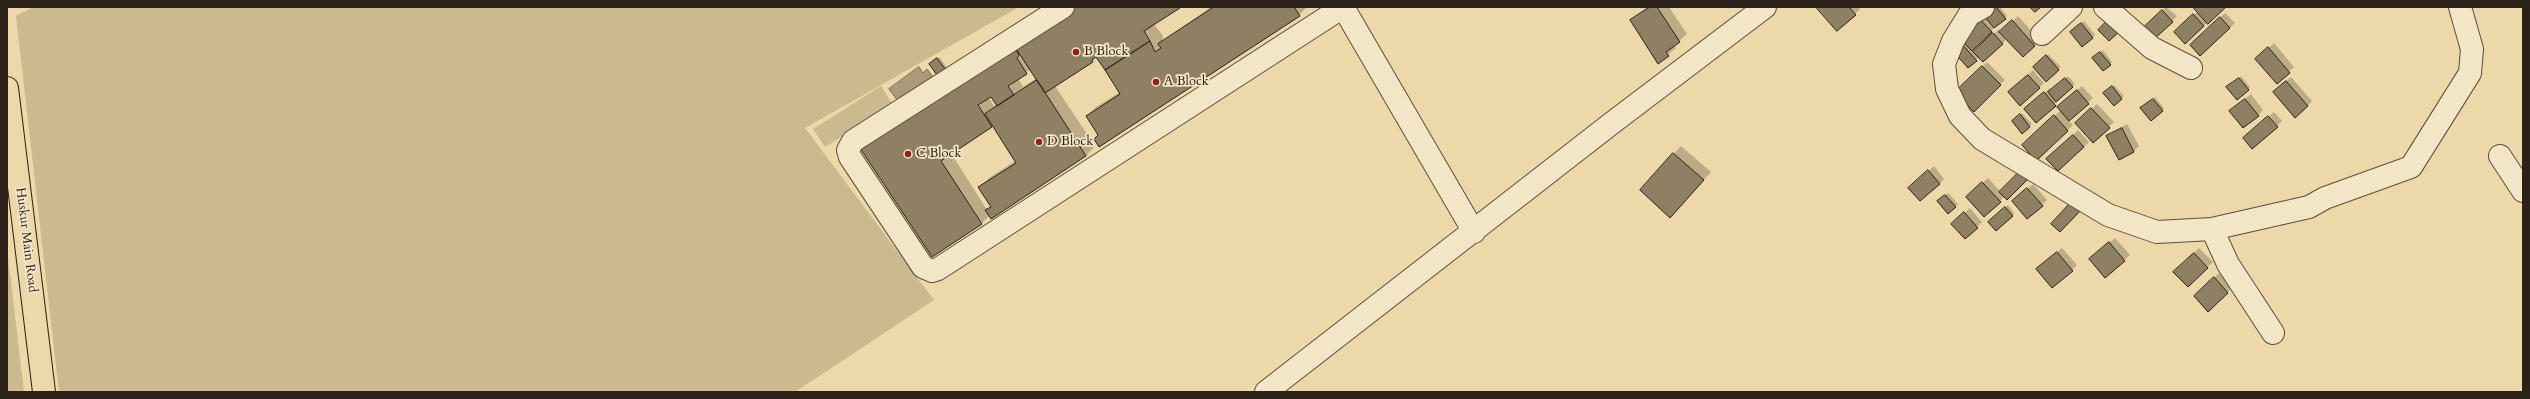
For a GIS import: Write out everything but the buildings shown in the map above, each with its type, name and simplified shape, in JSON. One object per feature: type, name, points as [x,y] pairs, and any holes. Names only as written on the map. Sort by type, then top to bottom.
[{"type":"main road","name":"Huskur Main Road","points":[[7,88],[44,392]]},
{"type":"street","points":[[1063,7],[853,141],[848,150],[850,157],[923,267],[932,270],[938,269],[1319,13],[1343,7],[1474,232]]},
{"type":"street","points":[[1266,392],[1474,232],[1612,123],[1765,7]]},
{"type":"street","points":[[1983,7],[1969,15],[1953,41],[1944,64],[1947,89],[1960,116],[1982,139],[2108,215],[2157,232],[2212,229],[2309,207],[2325,198],[2411,168],[2470,73],[2472,49],[2460,7]]},
{"type":"street","points":[[2042,34],[2071,7]]},
{"type":"street","points":[[2105,7],[2152,48],[2191,68]]},
{"type":"street","points":[[2500,156],[2523,191]]},
{"type":"street","points":[[2212,229],[2228,264],[2273,333]]},
{"type":"shaded area","points":[[33,7],[1019,7],[805,128],[934,300],[795,392],[59,392],[16,16]]},
{"type":"shaded area","points":[[919,67],[923,73],[927,69],[933,77],[898,101],[889,89]]},
{"type":"shaded area","points":[[881,86],[893,105],[825,147],[813,129]]},
{"type":"shaded area","points":[[7,248],[24,392],[7,392]]},
{"type":"place","name":"B Block","points":[[1076,52]]},
{"type":"place","name":"A Block","points":[[1156,82]]},
{"type":"place","name":"D Block","points":[[1039,142]]},
{"type":"place","name":"C Block","points":[[908,154]]}]
